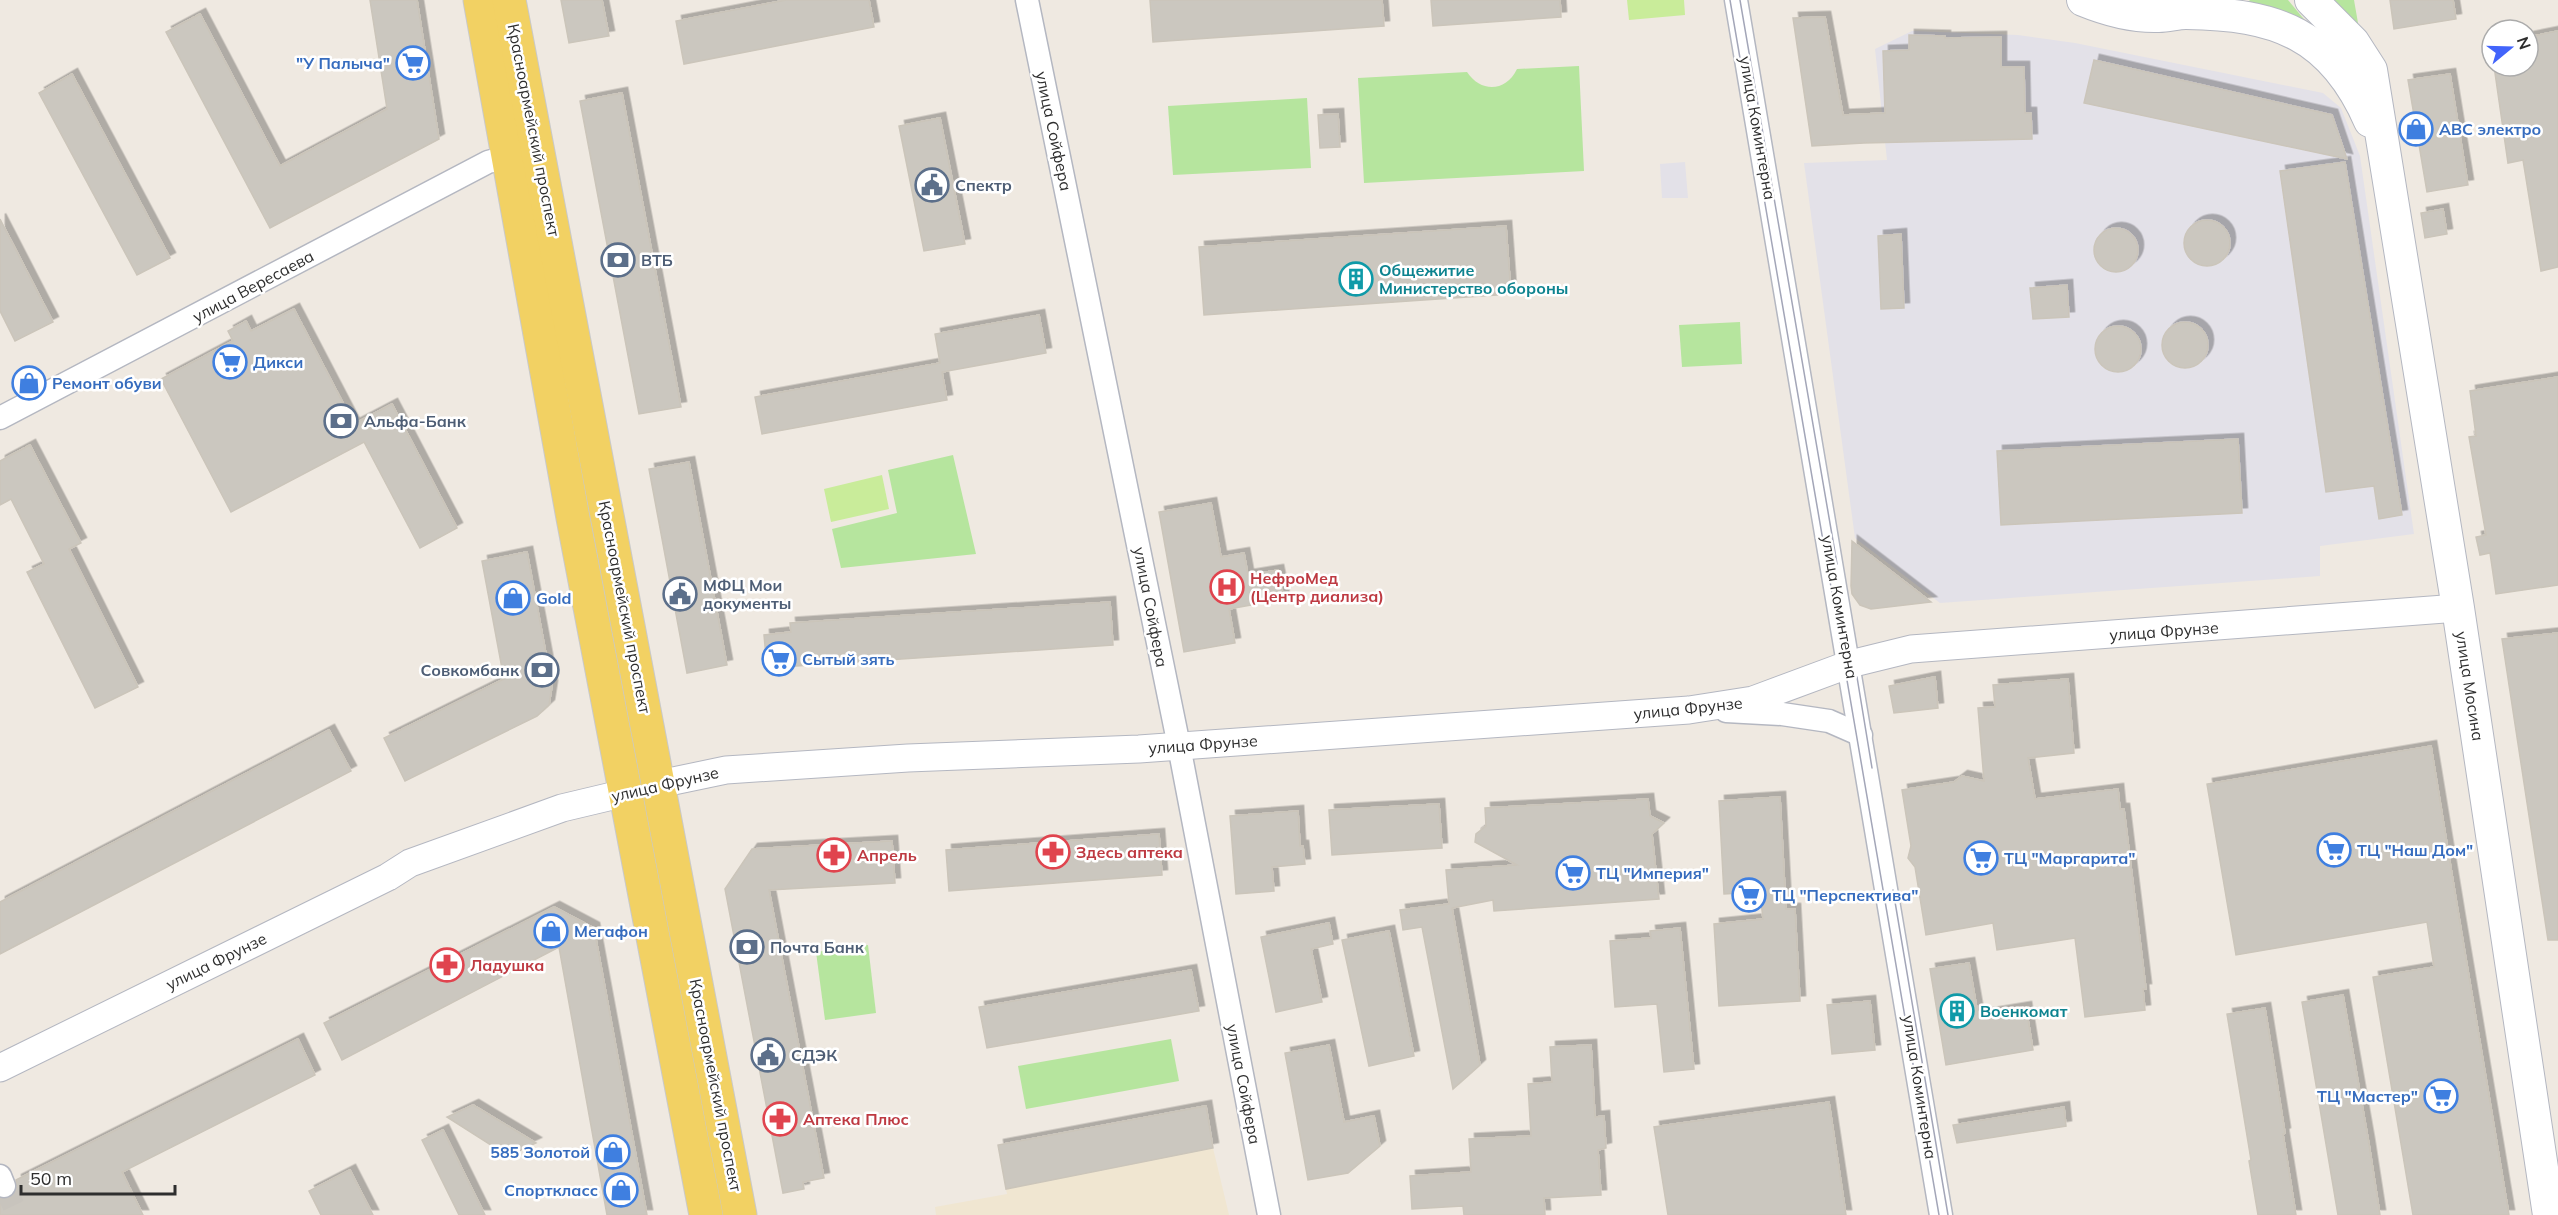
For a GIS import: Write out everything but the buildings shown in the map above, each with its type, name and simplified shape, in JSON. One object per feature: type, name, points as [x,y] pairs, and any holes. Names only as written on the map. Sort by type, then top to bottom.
[{"type":"main road","name":"Красноармейский проспект","points":[[480,0],[625,793],[706,1215]]},
{"type":"main road","name":"Красноармейский проспект","points":[[509,0],[740,1215]]},
{"type":"main road","points":[[2083,0],[2158,16],[2184,13],[2260,19],[2286,28],[2318,48],[2353,87],[2385,158]]},
{"type":"main road","points":[[2184,13],[2215,0]]},
{"type":"main road","points":[[2311,0],[2353,42],[2371,70],[2385,158]]},
{"type":"main road","name":"улица Мосина","points":[[2385,158],[2458,608],[2549,1215]]},
{"type":"main road","name":"улица Фрунзе","points":[[625,793],[659,784]]},
{"type":"street","name":"улица Сойфера","points":[[1028,0],[1179,746],[1269,1215]]},
{"type":"street","name":"улица Коминтерна","points":[[1736,0],[1850,664],[1941,1215]]},
{"type":"street","name":"улица Вересаева","points":[[0,418],[478,167],[507,157]]},
{"type":"street","name":"улица Фрунзе","points":[[659,784],[726,770],[908,758],[1179,746],[1689,710],[1753,700],[1850,664],[1911,649],[2458,608]]},
{"type":"street","points":[[1689,710],[1782,714],[1829,721],[1861,735]]},
{"type":"street","name":"улица Фрунзе","points":[[0,1068],[388,877],[410,863],[562,808],[625,793]]},
{"type":"shaded area","points":[[1912,31],[2018,35],[2075,43],[2323,93],[2341,108],[2360,156],[2414,534],[2320,546],[2320,576],[1940,603],[1855,538],[1804,163],[1887,160],[1875,49]]},
{"type":"shaded area","points":[[1685,162],[1688,198],[1662,198],[1660,164]]},
{"type":"shaded area","points":[[1213,1148],[1229,1215],[936,1215],[935,1207],[1007,1194],[1006,1189]]},
{"type":"green space","points":[[1627,0],[1684,0],[1685,15],[1629,20]]},
{"type":"green space","points":[[2250,0],[2288,0],[2313,30],[2247,3]]},
{"type":"green space","points":[[2332,0],[2354,0],[2358,23],[2356,23]]},
{"type":"green space","points":[[1579,66],[1584,171],[1364,183],[1358,78],[1467,72],[1479,84],[1493,87],[1507,82],[1517,69]]},
{"type":"green space","points":[[1307,98],[1311,168],[1173,175],[1168,106]]},
{"type":"green space","points":[[1740,322],[1742,364],[1682,367],[1679,325]]},
{"type":"green space","points":[[953,455],[976,554],[841,568],[832,529],[897,513],[888,470]]},
{"type":"green space","points":[[882,475],[889,509],[831,522],[824,489]]},
{"type":"green space","points":[[868,945],[876,1013],[825,1020],[816,952]]},
{"type":"green space","points":[[1171,1039],[1179,1081],[1026,1109],[1018,1066]]},
{"type":"tunnel","points":[[4,1186],[18,1215]]},
{"type":"tram line","points":[[1730,0],[1939,1215]]},
{"type":"tram line","points":[[1740,0],[1837,564]]},
{"type":"tram line","points":[[1857,677],[1872,768]]},
{"type":"tram line","points":[[1893,890],[1948,1215]]},
{"type":"place","name":"\"У Палыча\"","points":[[413,63]]},
{"type":"place","name":"АВС электро","points":[[2416,129]]},
{"type":"place","name":"Спектр","points":[[932,185]]},
{"type":"place","name":"ВТБ","points":[[618,260]]},
{"type":"place","name":"Общежитие Министерство обороны","points":[[1356,279]]},
{"type":"place","name":"Дикси","points":[[230,362]]},
{"type":"place","name":"Ремонт обуви","points":[[29,383]]},
{"type":"place","name":"Альфа-Банк","points":[[341,421]]},
{"type":"place","name":"НефроМед (Центр диализа)","points":[[1227,587]]},
{"type":"place","name":"МФЦ Мои документы","points":[[680,594]]},
{"type":"place","name":"Gold","points":[[513,598]]},
{"type":"place","name":"Сытый зять","points":[[779,659]]},
{"type":"place","name":"Совкомбанк","points":[[542,670]]},
{"type":"place","name":"ТЦ \"Наш Дом\"","points":[[2334,850]]},
{"type":"place","name":"Здесь аптека","points":[[1053,852]]},
{"type":"place","name":"Апрель","points":[[834,855]]},
{"type":"place","name":"ТЦ \"Маргарита\"","points":[[1981,858]]},
{"type":"place","name":"ТЦ \"Империя\"","points":[[1573,873]]},
{"type":"place","name":"ТЦ \"Перспектива\"","points":[[1749,895]]},
{"type":"place","name":"Мегафон","points":[[551,931]]},
{"type":"place","name":"Почта Банк","points":[[747,947]]},
{"type":"place","name":"Ладушка","points":[[447,965]]},
{"type":"place","name":"Военкомат","points":[[1957,1011]]},
{"type":"place","name":"СДЭК","points":[[768,1055]]},
{"type":"place","name":"ТЦ \"Мастер\"","points":[[2441,1096]]},
{"type":"place","name":"Аптека Плюс","points":[[780,1119]]},
{"type":"place","name":"585 Золотой","points":[[613,1152]]},
{"type":"place","name":"Спорткласс","points":[[621,1190]]}]
